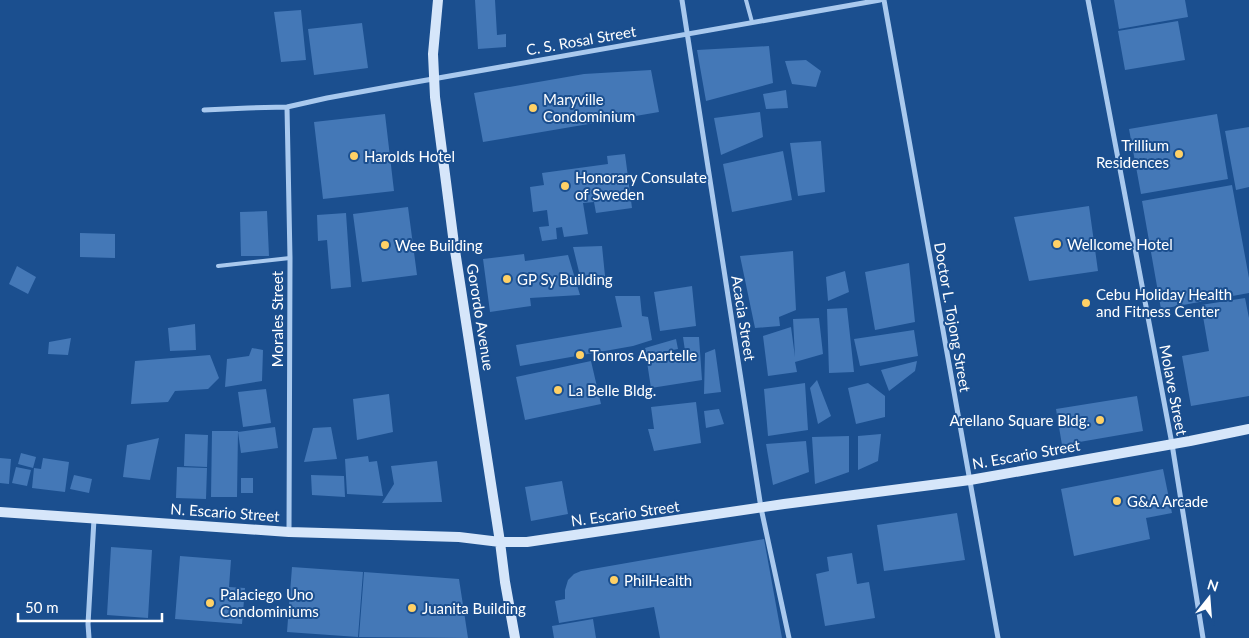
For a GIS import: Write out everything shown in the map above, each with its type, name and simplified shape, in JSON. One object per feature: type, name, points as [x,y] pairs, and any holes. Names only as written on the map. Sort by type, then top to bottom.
[{"type":"main road","name":"Gorordo Avenue","points":[[438,0],[432,54],[436,106],[454,244],[515,638]]},
{"type":"main road","name":"N. Escario Street","points":[[0,512],[289,532],[459,537],[500,542],[527,542],[970,480],[1249,429]]},
{"type":"street","name":"Acacia Street","points":[[682,0],[761,508],[789,638]]},
{"type":"street","name":"C. S. Rosal Street","points":[[204,110],[287,108],[327,98],[882,0]]},
{"type":"street","name":"Doctor L. Tojong Street","points":[[882,0],[998,638]]},
{"type":"street","name":"Molave Street","points":[[1088,0],[1172,444],[1203,638]]},
{"type":"street","name":"Morales Street","points":[[287,108],[290,258],[289,532]]},
{"type":"street","points":[[89,638],[88,624],[94,519]]},
{"type":"lane","points":[[746,0],[752,22]]},
{"type":"lane","points":[[218,266],[290,258]]},
{"type":"building","points":[[475,0],[495,0],[497,35],[506,34],[506,47],[478,49]]},
{"type":"building","points":[[1114,0],[1185,0],[1188,17],[1119,29]]},
{"type":"building","points":[[301,10],[306,60],[281,62],[274,12]]},
{"type":"building","points":[[1178,21],[1185,60],[1125,70],[1118,31]]},
{"type":"building","points":[[362,23],[368,68],[314,75],[308,29]]},
{"type":"building","points":[[769,46],[773,83],[706,101],[697,50]]},
{"type":"building","points":[[806,60],[821,71],[816,87],[792,84],[785,61]]},
{"type":"building","name":"Maryville Condominium","points":[[651,70],[659,112],[483,142],[474,93],[584,74]]},
{"type":"building","points":[[786,90],[788,108],[766,109],[763,94]]},
{"type":"building","points":[[760,112],[763,137],[721,155],[714,118]]},
{"type":"building","name":"Harolds Hotel","points":[[385,114],[394,191],[323,199],[314,122]]},
{"type":"building","name":"Trillium Residences","points":[[1217,114],[1228,179],[1141,194],[1129,129]]},
{"type":"building","points":[[1249,127],[1249,187],[1236,190],[1225,131]]},
{"type":"building","points":[[821,141],[825,192],[798,196],[790,143]]},
{"type":"building","points":[[783,151],[792,200],[732,212],[723,164]]},
{"type":"building","points":[[625,154],[632,208],[596,213],[594,202],[583,203],[588,234],[564,237],[562,227],[556,228],[557,239],[542,241],[539,227],[549,226],[547,210],[533,212],[530,187],[544,185],[542,173],[608,164],[607,156]]},
{"type":"building","points":[[1232,185],[1249,278],[1249,293],[1161,309],[1142,201]]},
{"type":"building","name":"Wellcome Hotel","points":[[1089,206],[1098,271],[1029,281],[1014,217]]},
{"type":"building","name":"Wee Building","points":[[408,207],[417,275],[362,282],[353,214]]},
{"type":"building","points":[[267,211],[269,256],[241,256],[240,212]]},
{"type":"building","points":[[346,213],[351,287],[331,289],[327,240],[318,241],[317,215]]},
{"type":"building","points":[[80,233],[115,234],[115,258],[80,257]]},
{"type":"building","points":[[602,246],[605,276],[581,280],[573,247]]},
{"type":"building","points":[[793,251],[796,310],[779,317],[780,326],[755,328],[740,256]]},
{"type":"building","points":[[524,254],[525,261],[568,255],[580,295],[530,298],[531,306],[490,312],[483,259]]},
{"type":"building","points":[[909,263],[915,322],[875,330],[865,272]]},
{"type":"building","points":[[17,266],[36,277],[28,294],[9,284]]},
{"type":"building","points":[[845,271],[849,292],[828,301],[826,277]]},
{"type":"building","points":[[692,286],[696,326],[660,331],[654,292]]},
{"type":"building","points":[[615,296],[640,296],[642,316],[648,317],[652,340],[633,346],[520,366],[516,345],[622,327]]},
{"type":"building","points":[[1245,298],[1249,318],[1249,396],[1191,406],[1182,356],[1209,351],[1201,305]]},
{"type":"building","points":[[847,308],[854,372],[829,373],[827,309]]},
{"type":"building","points":[[819,318],[823,354],[795,362],[797,372],[768,376],[763,336],[791,327],[795,357],[793,319]]},
{"type":"building","points":[[195,324],[196,350],[170,351],[168,328]]},
{"type":"building","points":[[914,330],[918,356],[860,366],[854,339]]},
{"type":"building","points":[[683,337],[699,337],[702,380],[651,388],[647,362],[686,358]]},
{"type":"building","points":[[71,338],[68,355],[48,354],[49,342]]},
{"type":"building","points":[[676,339],[678,349],[647,355],[645,348]]},
{"type":"building","points":[[252,348],[263,350],[262,381],[225,387],[227,359],[249,356]]},
{"type":"building","points":[[715,349],[721,392],[704,394],[705,353]]},
{"type":"building","points":[[210,355],[219,378],[208,389],[175,391],[168,402],[131,404],[135,361]]},
{"type":"building","name":"La Belle Bldg.","points":[[591,361],[601,404],[525,420],[516,377]]},
{"type":"building","points":[[917,361],[915,371],[889,391],[881,370]]},
{"type":"building","points":[[817,380],[831,416],[818,424],[810,388]]},
{"type":"building","points":[[805,383],[808,430],[768,436],[764,389]]},
{"type":"building","points":[[868,383],[885,396],[885,417],[856,424],[848,388]]},
{"type":"building","points":[[266,389],[271,423],[243,427],[238,392]]},
{"type":"building","points":[[389,394],[393,432],[357,440],[353,399]]},
{"type":"building","name":"Arellano Square Bldg.","points":[[1137,396],[1143,431],[1062,445],[1056,409]]},
{"type":"building","points":[[696,402],[701,443],[654,451],[648,429],[654,429],[651,407]]},
{"type":"building","points":[[719,409],[724,424],[706,428],[704,411]]},
{"type":"building","points":[[275,427],[278,448],[241,453],[238,432]]},
{"type":"building","points":[[331,427],[337,459],[304,462],[313,428]]},
{"type":"building","points":[[212,431],[238,431],[237,497],[211,497]]},
{"type":"building","points":[[185,434],[208,435],[207,467],[184,466]]},
{"type":"building","points":[[881,434],[878,461],[858,470],[858,436]]},
{"type":"building","points":[[849,436],[849,472],[815,484],[812,437]]},
{"type":"building","points":[[159,438],[150,480],[123,477],[127,445]]},
{"type":"building","points":[[806,441],[809,472],[773,485],[766,444]]},
{"type":"building","points":[[21,453],[36,457],[33,468],[18,464]]},
{"type":"building","points":[[368,456],[369,462],[377,461],[383,496],[347,494],[345,459]]},
{"type":"building","points":[[0,458],[11,459],[9,484],[0,483]]},
{"type":"building","points":[[43,458],[69,462],[65,492],[32,488],[34,468],[41,469]]},
{"type":"building","points":[[437,461],[442,502],[382,503],[394,484],[391,466]]},
{"type":"building","points":[[16,467],[31,470],[27,486],[12,483]]},
{"type":"building","points":[[177,467],[207,468],[206,499],[176,498]]},
{"type":"building","name":"G&A Arcade","points":[[1163,469],[1172,513],[1146,518],[1150,539],[1074,556],[1061,489]]},
{"type":"building","points":[[74,475],[92,479],[89,493],[70,489]]},
{"type":"building","points":[[311,475],[344,476],[345,497],[312,495]]},
{"type":"building","points":[[241,478],[253,478],[253,493],[241,493]]},
{"type":"building","points":[[562,481],[568,514],[531,521],[525,487]]},
{"type":"building","points":[[957,513],[965,560],[884,571],[877,525]]},
{"type":"building","points":[[764,539],[782,638],[660,638],[654,607],[559,623],[555,601],[565,599],[568,580],[574,574],[581,571]]},
{"type":"building","points":[[111,547],[152,550],[148,618],[107,615]]},
{"type":"building","points":[[852,553],[857,584],[869,582],[875,618],[825,626],[816,574],[829,571],[827,557]]},
{"type":"building","name":"Palaciego Uno Condominiums","points":[[180,556],[231,560],[229,587],[245,588],[242,624],[175,619]]},
{"type":"building","points":[[292,567],[363,572],[358,637],[287,632]]},
{"type":"building","name":"Juanita Building","points":[[364,572],[459,579],[468,638],[359,637]]},
{"type":"building","points":[[593,619],[596,638],[554,638],[552,626]]},
{"type":"place","name":"Maryville Condominium","points":[[533,108]]},
{"type":"place","name":"Trillium Residences","points":[[1179,154]]},
{"type":"place","name":"Harolds Hotel","points":[[354,156]]},
{"type":"place","name":"Honorary Consulate of Sweden","points":[[565,186]]},
{"type":"place","name":"Wellcome Hotel","points":[[1057,244]]},
{"type":"place","name":"Wee Building","points":[[385,245]]},
{"type":"place","name":"GP Sy Building","points":[[507,279]]},
{"type":"place","name":"Cebu Holiday Health and Fitness Center","points":[[1086,303]]},
{"type":"place","name":"Tonros Apartelle","points":[[580,355]]},
{"type":"place","name":"La Belle Bldg.","points":[[558,390]]},
{"type":"place","name":"Arellano Square Bldg.","points":[[1100,420]]},
{"type":"place","name":"G&A Arcade","points":[[1117,501]]},
{"type":"place","name":"PhilHealth","points":[[614,580]]},
{"type":"place","name":"Palaciego Uno Condominiums","points":[[210,603]]},
{"type":"place","name":"Juanita Building","points":[[412,608]]}]
